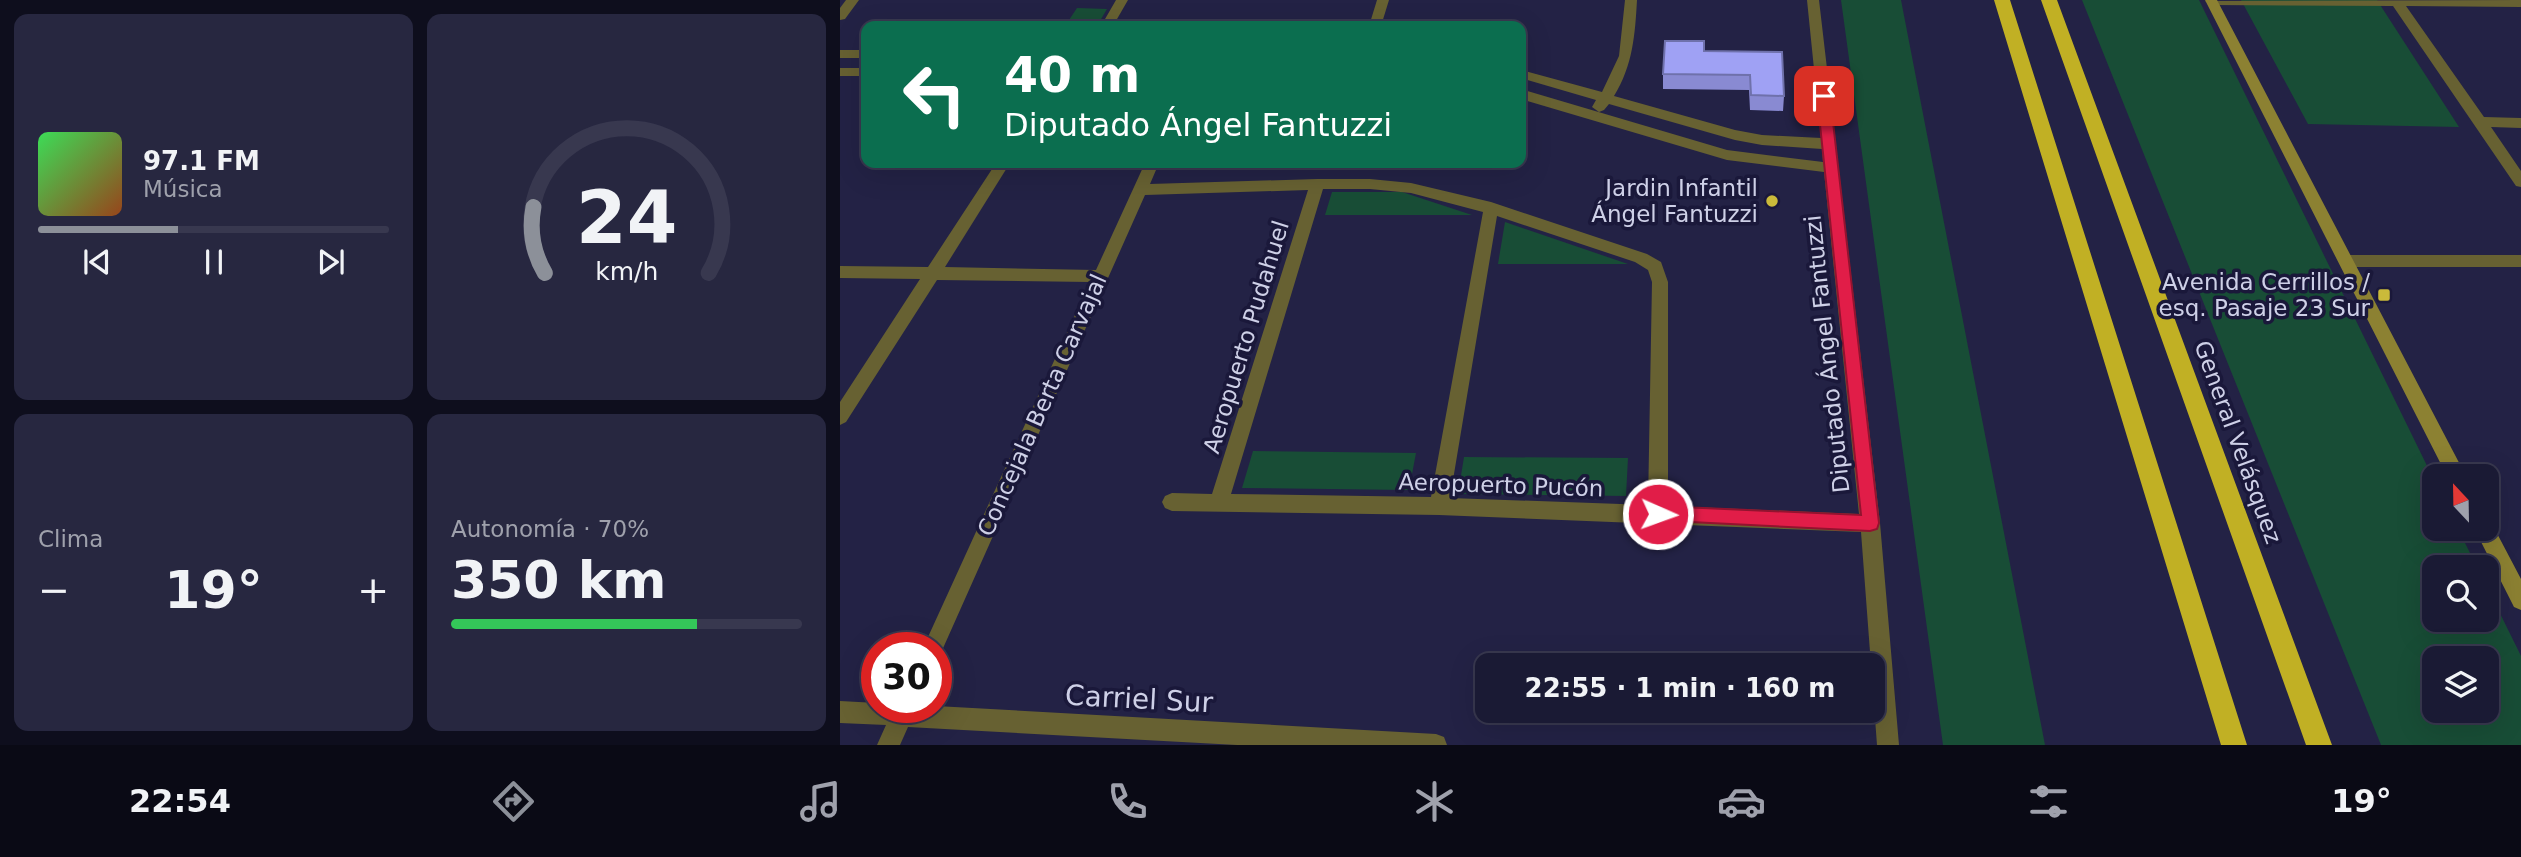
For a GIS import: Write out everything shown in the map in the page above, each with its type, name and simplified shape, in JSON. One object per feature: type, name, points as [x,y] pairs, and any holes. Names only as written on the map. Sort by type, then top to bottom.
[{"type":"highway","points":[[2002,0],[2234,745]]},
{"type":"highway","name":"General Velásquez","points":[[2049,0],[2319,745]]},
{"type":"street","points":[[840,16],[853,0]]},
{"type":"street","points":[[1110,21],[1122,0]]},
{"type":"street","points":[[1377,21],[1384,0]]},
{"type":"street","points":[[1592,115],[1614,88],[1625,65],[1631,0]]},
{"type":"street","name":"Diputado Ángel Fantuzzi","points":[[1812,0],[1870,523],[1888,745]]},
{"type":"street","points":[[2451,464],[2211,0],[2521,3]]},
{"type":"street","points":[[2395,1],[2521,183]]},
{"type":"street","points":[[840,54],[861,54]]},
{"type":"street","points":[[840,72],[861,72]]},
{"type":"street","points":[[1526,75],[1735,135],[1762,140],[1829,144]]},
{"type":"street","points":[[1526,95],[1727,155],[1832,168]]},
{"type":"street","points":[[2479,122],[2521,122]]},
{"type":"street","points":[[840,417],[1000,168]]},
{"type":"street","name":"Concejala Berta Carvajal","points":[[940,632],[1150,168]]},
{"type":"street","points":[[1139,190],[1317,184],[1370,184],[1411,188],[1491,208],[1640,258],[1655,266],[1660,282],[1658,514]]},
{"type":"street","name":"Aeropuerto Pudahuel","points":[[1219,503],[1317,184]]},
{"type":"street","points":[[1439,506],[1491,208]]},
{"type":"street","points":[[2347,261],[2521,261]]},
{"type":"street","points":[[840,272],[1101,276]]},
{"type":"street","name":"Aeropuerto Pucón","points":[[1172,502],[1439,506],[1870,523]]},
{"type":"street","points":[[2491,541],[2521,600]]},
{"type":"street","name":"Carriel Sur","points":[[840,712],[861,712]]},
{"type":"street","name":"Carriel Sur","points":[[952,716],[1163,738],[1436,745]]},
{"type":"street","points":[[888,745],[898,723]]},
{"type":"green space","points":[[1841,0],[1901,0],[2045,745],[1943,745]]},
{"type":"green space","points":[[2082,0],[2199,0],[2426,464],[2422,464],[2422,541],[2464,541],[2471,555],[2422,555],[2422,632],[2499,632],[2499,611],[2521,656],[2521,745],[2381,745]]},
{"type":"green space","points":[[2241,0],[2377,0],[2459,127],[2308,124]]},
{"type":"green space","points":[[1077,8],[1107,9],[1100,21],[1068,21]]},
{"type":"green space","points":[[1332,192],[1402,192],[1472,215],[1325,215]]},
{"type":"green space","points":[[1505,222],[1628,264],[1498,264]]},
{"type":"green space","points":[[1253,451],[1416,453],[1409,490],[1242,488]]},
{"type":"green space","points":[[1464,457],[1628,458],[1626,496],[1458,494]]},
{"type":"building","points":[[1665,41],[1704,41],[1704,51],[1782,52],[1784,96],[1751,95],[1750,75],[1663,74]]},
{"type":"place","name":"Jardin Infantil Ángel Fantuzzi","points":[[1772,201]]},
{"type":"place","name":"Avenida Cerrillos / esq. Pasaje 23 Sur","points":[[2384,295]]},
{"type":"route","points":[[1658,514],[1870,523],[1824,96]]}]
